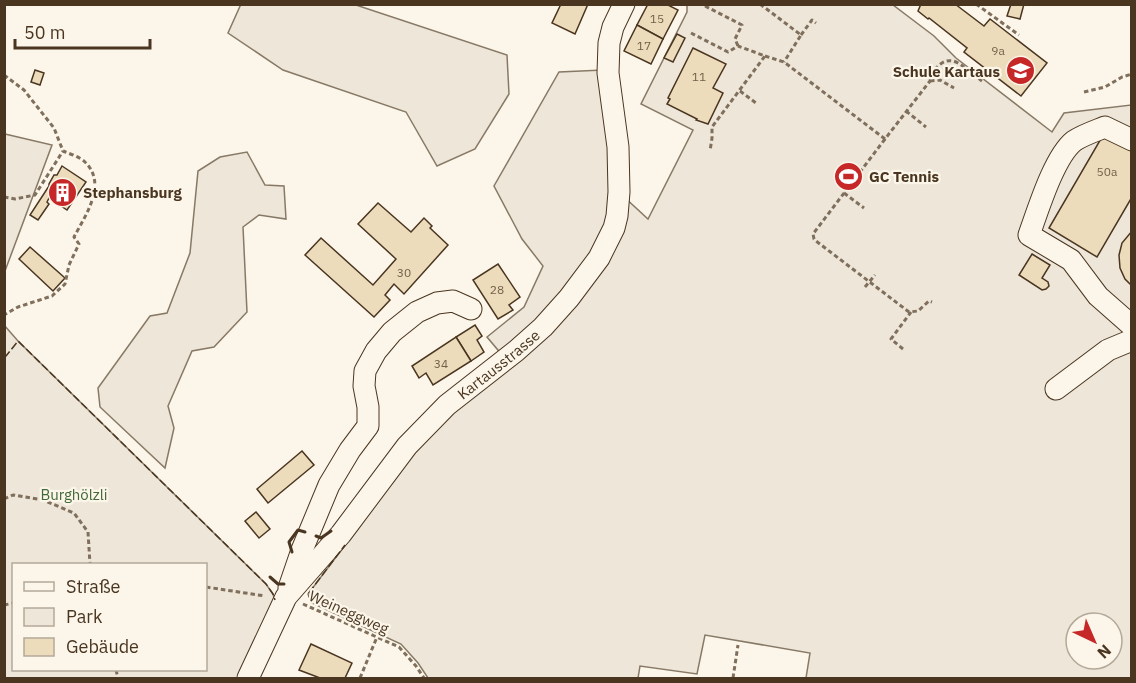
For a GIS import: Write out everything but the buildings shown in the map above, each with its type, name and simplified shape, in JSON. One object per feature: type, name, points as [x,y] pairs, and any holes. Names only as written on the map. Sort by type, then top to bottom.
[{"type":"street","name":"Kartausstrasse","points":[[248,678],[286,597],[341,534],[407,446],[447,405],[543,327],[569,298],[599,258],[614,228],[617,216],[618,147],[608,73],[609,43],[613,27],[624,4]]},
{"type":"street","points":[[1131,140],[1105,127],[1076,140],[1063,152],[1029,235],[1071,260],[1098,296],[1131,326]]},
{"type":"street","points":[[286,597],[302,550],[329,485],[368,426],[364,379],[365,371],[376,351],[392,332],[417,312],[437,303],[453,301],[471,309]]},
{"type":"street","points":[[1056,389],[1108,351],[1131,339]]},
{"type":"path","points":[[760,4],[801,35]]},
{"type":"path","points":[[976,4],[1019,35]]},
{"type":"path","points":[[705,6],[742,25],[735,39],[738,46],[784,62],[885,139]]},
{"type":"path","points":[[784,62],[812,20],[816,23]]},
{"type":"path","points":[[691,33],[728,52],[738,46]]},
{"type":"path","points":[[710,151],[712,127],[765,56]]},
{"type":"path","points":[[932,302],[929,301],[918,311],[909,312],[816,241],[813,234],[930,81],[935,68],[945,61],[956,61],[982,81]]},
{"type":"path","points":[[1084,92],[1105,87],[1131,74]]},
{"type":"path","points":[[4,75],[24,90],[54,128],[63,151],[84,161],[92,172],[96,190],[74,237],[79,244],[69,265],[65,284],[52,296],[18,307],[4,315]]},
{"type":"path","points":[[930,81],[940,80],[954,88]]},
{"type":"path","points":[[740,91],[756,103]]},
{"type":"path","points":[[906,111],[926,127]]},
{"type":"path","points":[[4,197],[15,199],[34,195],[63,151]]},
{"type":"path","points":[[844,193],[864,207]]},
{"type":"path","points":[[865,287],[874,275]]},
{"type":"path","points":[[903,349],[891,339],[911,312]]},
{"type":"path","points":[[4,499],[13,495],[43,500],[74,513],[88,532],[90,563]]},
{"type":"path","points":[[207,587],[274,598],[286,597]]},
{"type":"path","name":"Weineggweg","points":[[286,597],[399,647],[416,666],[423,678]]},
{"type":"path","points":[[360,678],[377,637]]},
{"type":"path","points":[[733,678],[738,645]]},
{"type":"green space","points":[[241,4],[356,5],[507,55],[509,94],[475,149],[437,166],[406,112],[283,70],[228,33]]},
{"type":"green space","points":[[687,5],[893,5],[934,36],[956,58],[1052,132],[1064,113],[1131,105],[1131,678],[806,678],[810,653],[705,635],[697,674],[640,666],[638,678],[428,678],[401,644],[312,603],[308,594],[349,540],[414,446],[574,301],[623,196],[648,219],[693,130],[641,104],[687,12]]},
{"type":"green space","points":[[603,70],[615,192],[595,256],[503,356],[487,337],[524,307],[543,266],[522,239],[494,186],[559,72]]},
{"type":"green space","points":[[4,134],[52,145],[5,271]]},
{"type":"green space","points":[[247,152],[265,185],[284,186],[286,219],[259,215],[243,227],[247,312],[214,347],[192,351],[168,406],[174,428],[165,468],[100,407],[98,388],[150,316],[167,313],[190,253],[198,171],[220,157]]},
{"type":"green space","name":"Burghölzli","points":[[4,325],[266,584],[273,594],[275,601],[240,678],[5,678]]},
{"type":"fence","points":[[4,355],[6,356],[18,341],[266,584],[275,600]]},
{"type":"fence","points":[[312,603],[308,594],[345,545]]},
{"type":"wall","points":[[292,552],[289,542],[298,530],[305,532]]},
{"type":"wall","points":[[316,536],[321,538],[331,531]]},
{"type":"wall","points":[[270,577],[278,584],[284,584]]},
{"type":"place","name":"Schule Kartaus","points":[[1021,71]]},
{"type":"place","name":"GC Tennis","points":[[848,176]]},
{"type":"place","name":"Stephansburg","points":[[62,192]]}]
